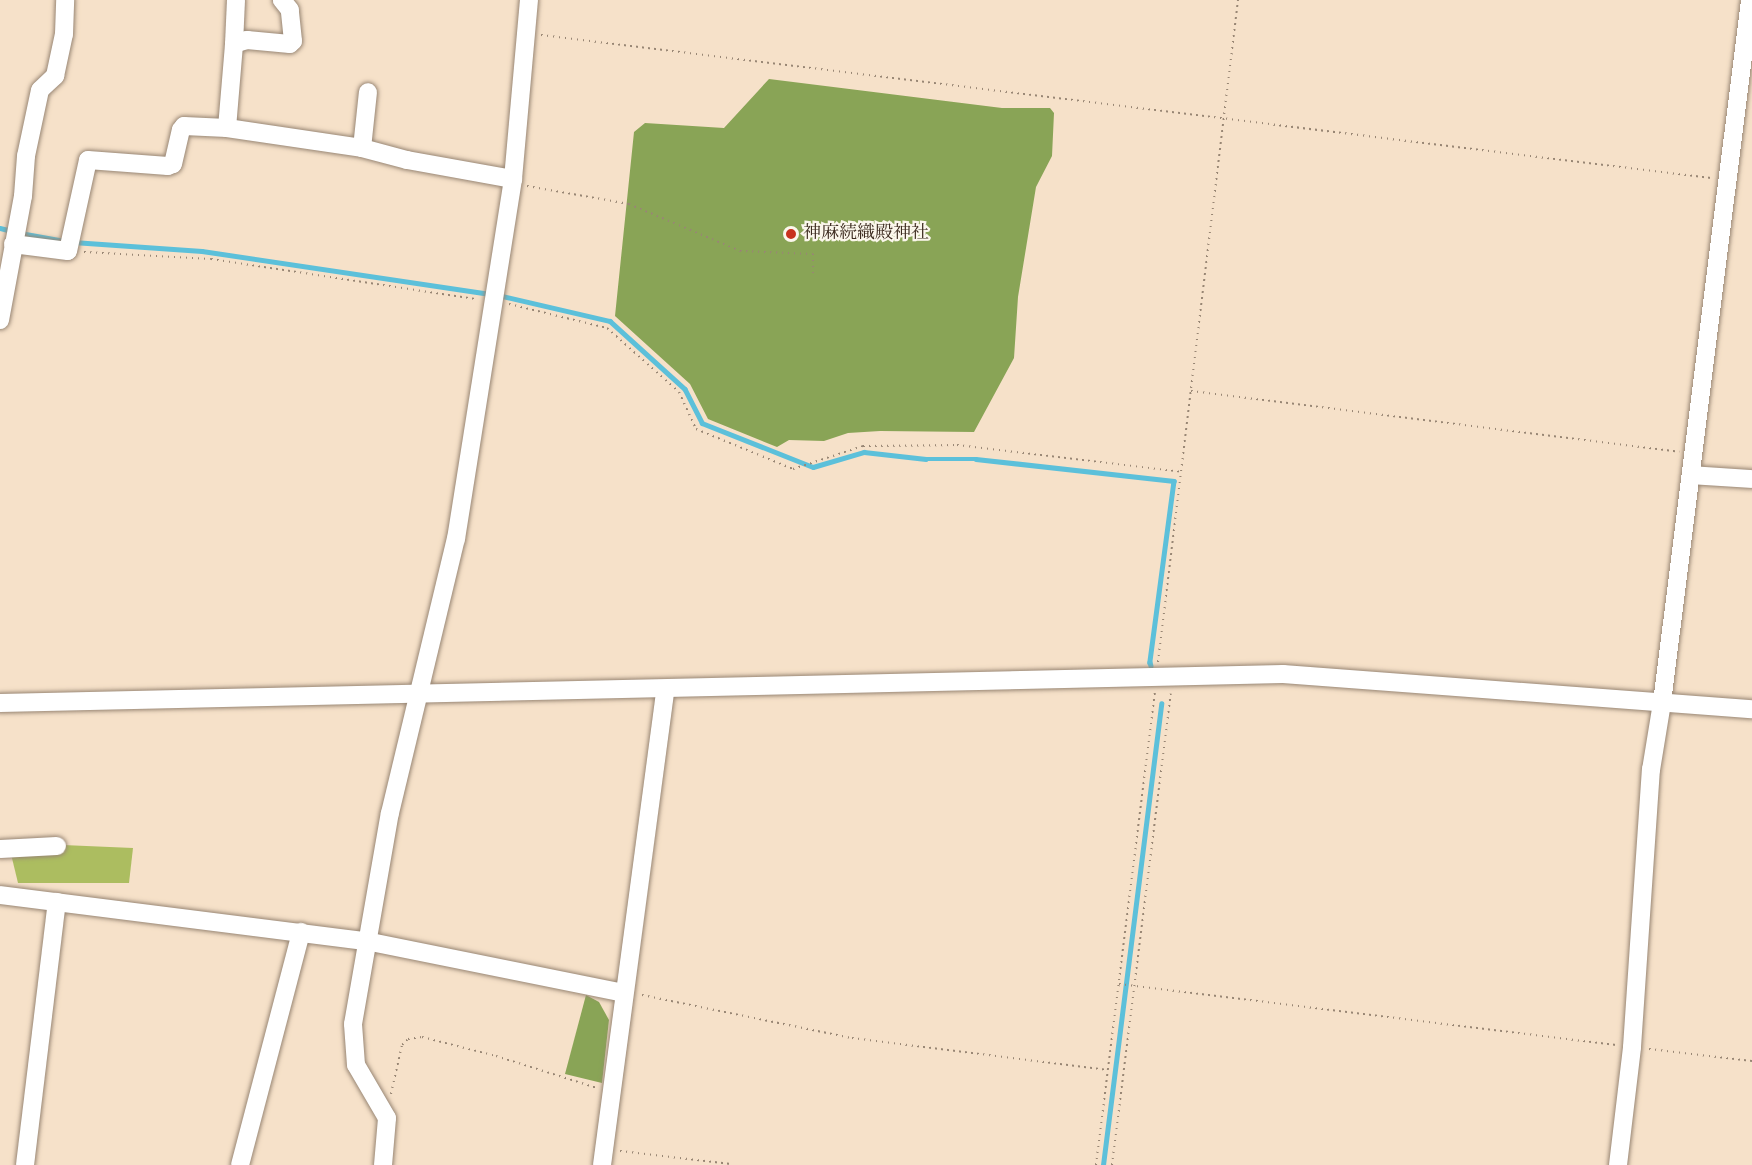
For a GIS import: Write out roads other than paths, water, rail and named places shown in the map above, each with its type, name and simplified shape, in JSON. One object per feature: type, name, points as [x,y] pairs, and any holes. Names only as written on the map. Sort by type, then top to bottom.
[{"type":"street","points":[[0,320],[1,300],[23,196],[26,156],[40,90],[55,76],[64,34],[65,0]]},
{"type":"street","points":[[227,128],[236,0]]},
{"type":"street","points":[[234,44],[247,40],[290,44],[293,40],[290,10],[282,0]]},
{"type":"street","points":[[383,1165],[387,1129],[383,1110],[356,1065],[353,1052],[353,1024],[390,813],[456,539],[513,181],[529,0]]},
{"type":"street","points":[[1618,1165],[1632,1047],[1647,807],[1694,454],[1726,180],[1744,117],[1750,0]]},
{"type":"street","points":[[362,148],[368,92]]},
{"type":"street","points":[[15,234],[69,243],[88,160],[168,166],[173,164],[184,126],[227,128],[362,148],[407,160],[513,181]]},
{"type":"street","points":[[1691,475],[1752,479]]},
{"type":"street","points":[[0,703],[665,690],[1283,674],[1752,709]]},
{"type":"street","points":[[603,1157],[665,690]]},
{"type":"street","points":[[0,849],[57,846]]},
{"type":"street","points":[[0,895],[366,940],[624,993]]},
{"type":"street","points":[[25,1165],[57,902]]},
{"type":"street","points":[[240,1165],[301,932]]},
{"type":"waterway","points":[[0,228],[12,231]]},
{"type":"waterway","points":[[20,233],[65,241]]},
{"type":"waterway","points":[[73,242],[202,251],[490,294]]},
{"type":"waterway","points":[[498,295],[610,321],[685,389],[702,423],[813,467],[864,452],[926,459],[976,459],[1174,481],[1151,666]]},
{"type":"waterway","points":[[1103,1165],[1161,704]]},
{"type":"place","name":"神麻続織殿神社","points":[[791,234]]}]
